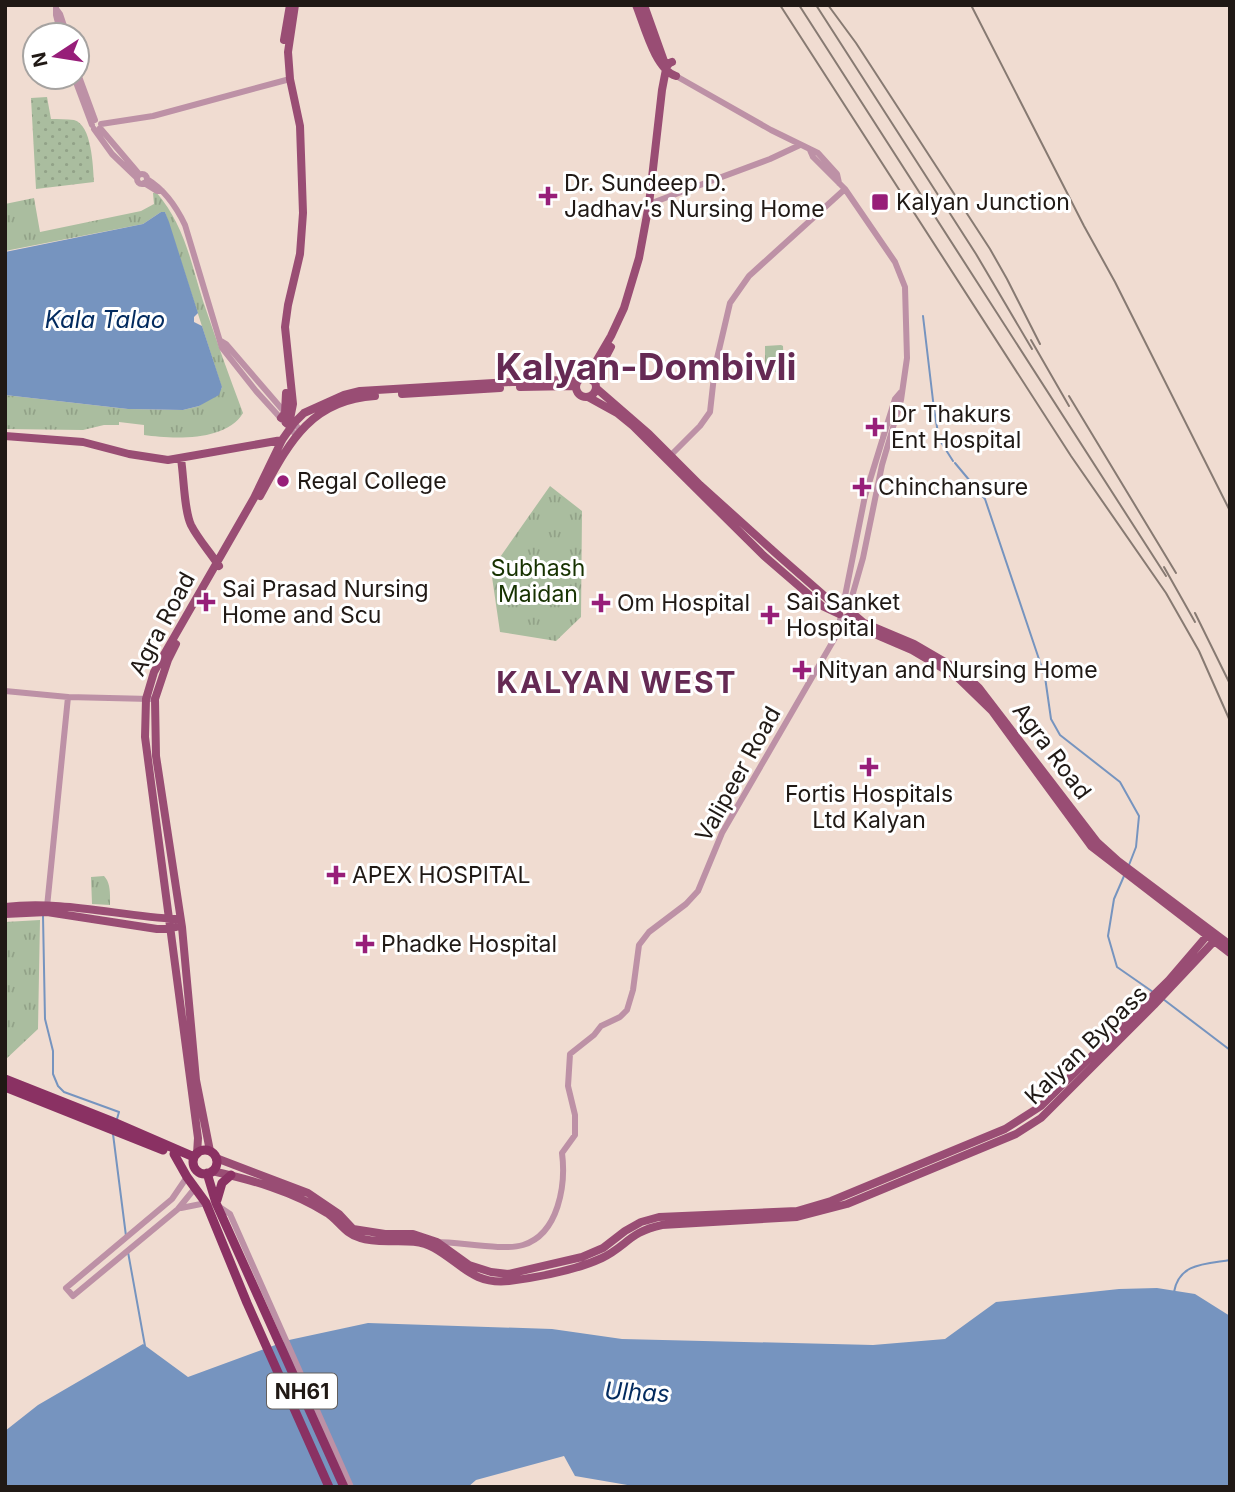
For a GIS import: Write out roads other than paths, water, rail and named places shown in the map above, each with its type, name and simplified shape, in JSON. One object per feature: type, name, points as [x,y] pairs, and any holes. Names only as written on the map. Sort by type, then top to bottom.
[{"type":"highway","points":[[5,1079],[200,1165]]},
{"type":"highway","points":[[5,1087],[54,1107],[110,1125]]},
{"type":"highway","points":[[123,1130],[200,1165],[216,1165],[213,1154],[203,1150],[200,1165]]},
{"type":"highway","name":"NH61","points":[[174,1154],[187,1178],[212,1205],[263,1295],[344,1487]]},
{"type":"highway","name":"NH61","points":[[200,1165],[247,1303],[329,1487]]},
{"type":"highway","points":[[212,1205],[222,1183],[230,1175]]},
{"type":"main road","points":[[290,5],[286,46],[295,123],[298,211],[295,254],[281,324],[290,424]]},
{"type":"main road","points":[[286,46],[295,5]]},
{"type":"main road","points":[[636,5],[658,61],[670,69]]},
{"type":"main road","points":[[588,397],[593,395],[586,382],[616,327],[638,270],[651,203],[662,106],[670,69],[644,5]]},
{"type":"main road","name":"Agra Road","points":[[586,382],[577,394],[618,411]]},
{"type":"main road","name":"Agra Road","points":[[290,424],[309,420],[349,399],[586,382],[844,612],[914,644],[962,672],[979,688],[1094,844],[1197,929],[1213,936]]},
{"type":"main road","name":"Agra Road","points":[[213,1154],[196,1080],[151,699],[181,632],[254,498],[290,424]]},
{"type":"main road","name":"Agra Road","points":[[218,565],[287,446],[290,424]]},
{"type":"main road","points":[[5,436],[83,442],[146,458],[181,460],[282,440]]},
{"type":"main road","points":[[181,460],[190,524],[218,565]]},
{"type":"main road","name":"Agra Road","points":[[1135,878],[1213,936]]},
{"type":"main road","points":[[5,907],[47,908],[158,929],[178,923]]},
{"type":"main road","points":[[5,914],[47,908]]},
{"type":"main road","name":"Agra Road","points":[[178,923],[189,1081],[200,1165]]},
{"type":"main road","points":[[1194,953],[1197,929]]},
{"type":"main road","points":[[1213,936],[1230,945]]},
{"type":"main road","points":[[1213,936],[1230,953]]},
{"type":"main road","name":"Kalyan Bypass","points":[[1172,982],[1194,953],[1213,936]]},
{"type":"main road","name":"Kalyan Bypass","points":[[434,1244],[469,1265],[491,1272],[508,1273],[596,1252],[641,1222],[659,1217],[797,1211],[846,1200],[1044,1109],[1172,982],[1213,936]]},
{"type":"main road","points":[[213,1154],[308,1193],[339,1214],[353,1229],[385,1234],[413,1234],[434,1244]]},
{"type":"main road","points":[[200,1165],[295,1195],[330,1215],[341,1228],[358,1238],[434,1244]]},
{"type":"street","name":"Valipeer Road","points":[[434,1244],[524,1245],[549,1227],[556,1216],[564,1168],[562,1153],[575,1135],[575,1115],[568,1086],[569,1054],[594,1035],[601,1026],[620,1017],[627,1010],[633,990],[639,945],[649,932],[698,891],[722,833],[836,636],[844,612],[865,496],[895,399],[901,392],[907,358],[905,287],[895,262],[842,186],[837,174],[818,153],[670,69]]},
{"type":"street","points":[[96,125],[153,116],[288,80]]},
{"type":"street","points":[[80,91],[106,141],[138,176],[144,174],[145,181],[159,187],[176,207],[185,225],[222,348],[290,424]]},
{"type":"street","points":[[84,91],[96,125]]},
{"type":"street","points":[[651,203],[770,159],[800,145]]},
{"type":"street","points":[[668,457],[700,426],[710,411],[715,367],[730,303],[749,276],[842,186]]},
{"type":"street","points":[[5,691],[68,697],[151,699]]},
{"type":"street","points":[[47,908],[68,697]]},
{"type":"street","points":[[187,1178],[175,1194],[66,1288],[73,1296],[178,1209],[195,1188]]},
{"type":"street","points":[[175,1194],[184,1202]]},
{"type":"street","points":[[178,1209],[212,1205]]},
{"type":"street","points":[[263,1295],[351,1487]]},
{"type":"water","name":"Kala Talao","points":[[165,212],[169,222],[198,313],[194,322],[202,326],[222,387],[219,395],[199,406],[183,410],[128,409],[5,395],[5,252],[143,224]]},
{"type":"water","name":"Ulhas","points":[[1157,1288],[1195,1294],[1230,1316],[1230,1487],[639,1487],[575,1476],[564,1456],[476,1480],[468,1487],[5,1487],[5,1431],[38,1405],[143,1344],[188,1377],[289,1340],[368,1323],[552,1329],[622,1339],[873,1345],[945,1339],[996,1302],[1119,1289]]},
{"type":"waterway","points":[[923,316],[939,439],[953,461]]},
{"type":"waterway","points":[[955,463],[985,499],[1045,677],[1051,719],[1060,735],[1120,782],[1139,816],[1136,847],[1129,865]]},
{"type":"waterway","points":[[1124,876],[1114,899],[1108,936],[1117,967],[1153,992]]},
{"type":"waterway","points":[[43,916],[45,1019],[53,1051],[53,1074],[64,1092],[119,1112],[117,1119]]},
{"type":"waterway","points":[[1163,999],[1230,1050]]},
{"type":"waterway","points":[[113,1134],[126,1236]]},
{"type":"waterway","points":[[128,1252],[145,1346]]},
{"type":"waterway","points":[[1174,1292],[1181,1275],[1187,1270],[1203,1264],[1230,1260]]},
{"type":"railway","points":[[780,5],[1071,456],[1166,593],[1199,651],[1230,721]]},
{"type":"railway","points":[[799,5],[1166,576]]},
{"type":"railway","points":[[816,5],[976,254],[1032,349]]},
{"type":"railway","points":[[828,5],[856,43],[990,249],[1040,344]]},
{"type":"railway","points":[[971,5],[1230,511]]},
{"type":"railway","points":[[1031,340],[1069,406]]},
{"type":"railway","points":[[1069,396],[1176,573]]},
{"type":"railway","points":[[1164,567],[1195,622]]},
{"type":"railway","points":[[1195,613],[1230,684]]},
{"type":"place","name":"Dr. Sundeep D. Jadhav's Nursing Home","points":[[548,196]]},
{"type":"place","name":"Kalyan Junction","points":[[880,202]]},
{"type":"place","name":"Dr Thakurs Ent Hospital","points":[[875,427]]},
{"type":"place","name":"Regal College","points":[[283,481]]},
{"type":"place","name":"Chinchansure","points":[[862,487]]},
{"type":"place","name":"Sai Prasad Nursing Home and Scu","points":[[206,602]]},
{"type":"place","name":"Om Hospital","points":[[601,603]]},
{"type":"place","name":"Sai Sanket Hospital","points":[[770,615]]},
{"type":"place","name":"Nityan and Nursing Home","points":[[802,670]]},
{"type":"place","name":"Fortis Hospitals Ltd Kalyan","points":[[869,767]]},
{"type":"place","name":"APEX HOSPITAL","points":[[336,875]]},
{"type":"place","name":"Phadke Hospital","points":[[365,944]]},
{"type":"district","name":"Kalyan-Dombivli","points":[[646,366]]},
{"type":"district","name":"KALYAN WEST","points":[[617,682]]},
{"type":"park label","name":"Subhash Maidan","points":[[538,581]]}]
